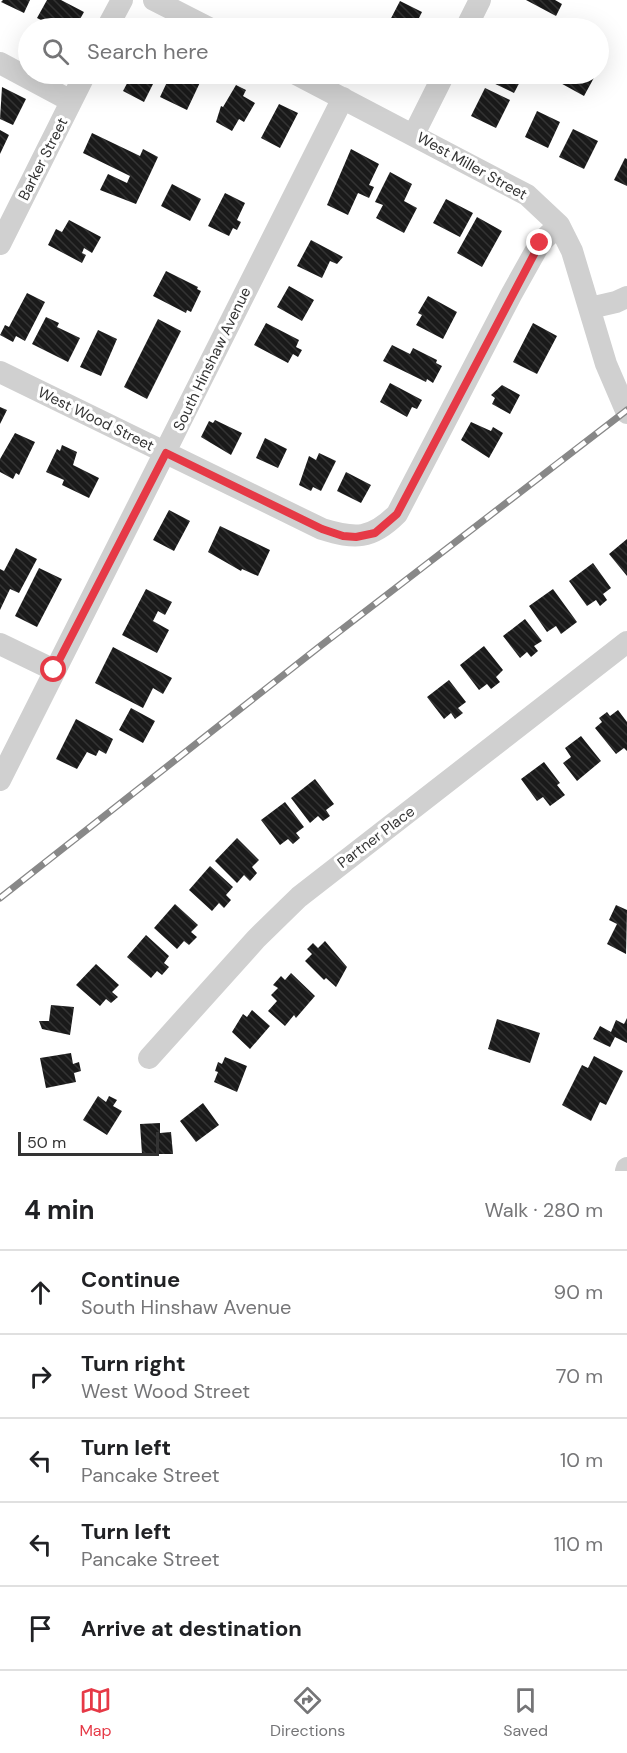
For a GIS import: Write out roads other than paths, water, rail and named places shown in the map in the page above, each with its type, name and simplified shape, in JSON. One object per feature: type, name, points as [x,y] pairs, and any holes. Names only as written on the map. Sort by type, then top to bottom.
[{"type":"street","points":[[112,18],[122,0]]},
{"type":"street","points":[[471,18],[480,0]]},
{"type":"street","points":[[161,1],[191,18]]},
{"type":"street","points":[[0,63],[18,73]]},
{"type":"street","points":[[39,84],[71,101]]},
{"type":"street","name":"Barker Street","points":[[2,236],[80,84]]},
{"type":"street","name":"West Miller Street","points":[[316,84],[527,195],[559,225],[572,250],[606,364],[627,413]]},
{"type":"street","points":[[414,134],[439,84]]},
{"type":"street","name":"South Hinshaw Avenue","points":[[0,780],[343,98]]},
{"type":"street","name":"West Wood Street","points":[[0,372],[322,529],[356,537],[375,533],[397,514],[540,243],[559,225]]},
{"type":"street","points":[[590,308],[627,297]]},
{"type":"street","name":"Partner Place","points":[[149,1058],[256,939],[299,897],[627,642]]},
{"type":"street","points":[[0,644],[54,670]]},
{"type":"railway","points":[[0,898],[319,647],[627,410]]}]
